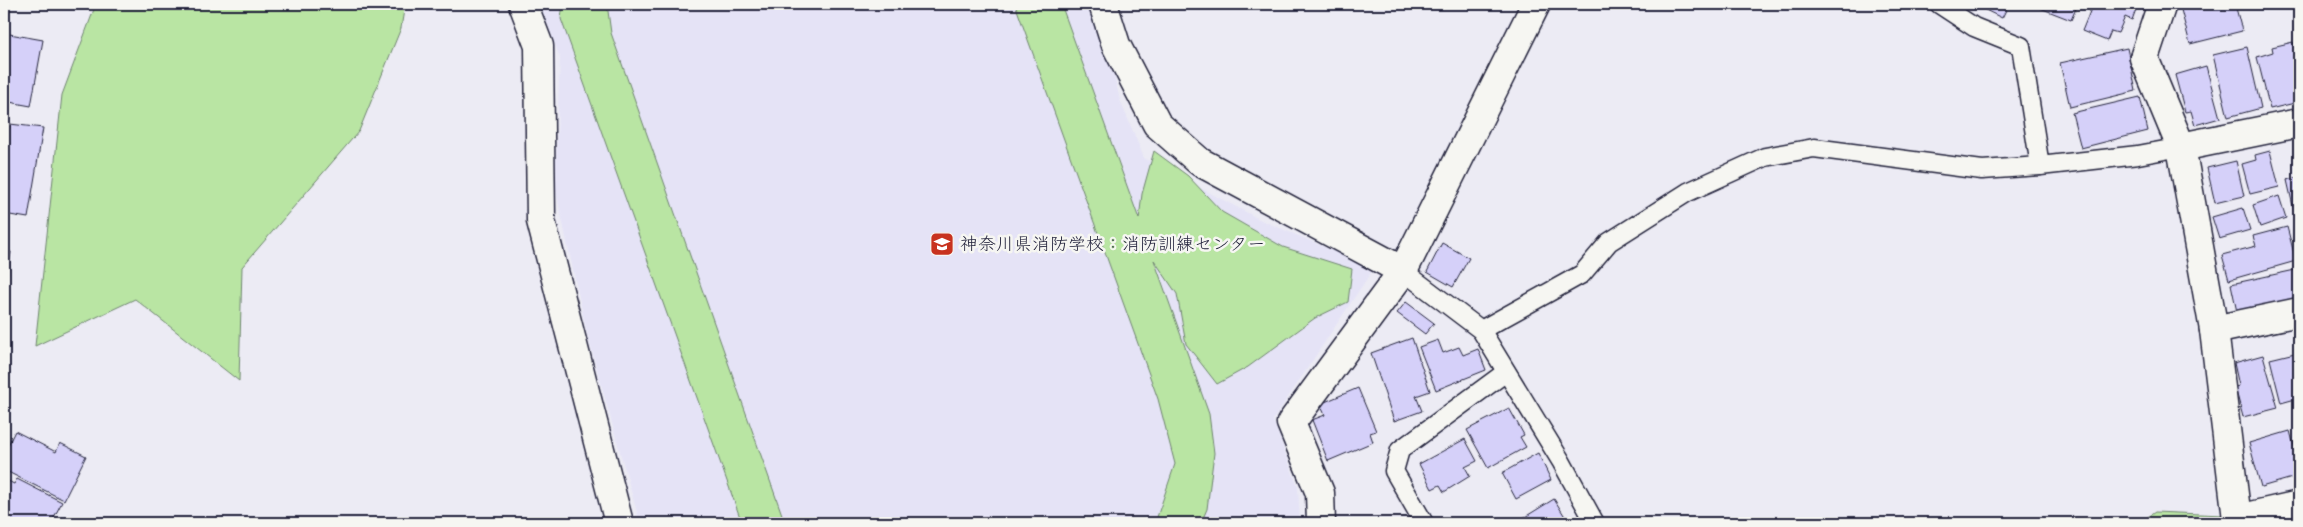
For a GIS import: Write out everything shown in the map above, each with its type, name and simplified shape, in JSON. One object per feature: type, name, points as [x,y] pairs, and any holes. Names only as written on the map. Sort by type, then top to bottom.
[{"type":"street","points":[[523,4],[539,46],[541,221],[619,523]]},
{"type":"street","points":[[1102,4],[1116,44],[1157,124],[1200,162],[1404,271]]},
{"type":"street","points":[[1321,523],[1320,492],[1291,423],[1404,271],[1536,4]]},
{"type":"street","points":[[2162,4],[2144,58],[2181,146],[2214,330],[2235,521],[2299,505]]},
{"type":"street","points":[[2181,146],[2299,123]]},
{"type":"street","points":[[2214,330],[2299,312]]},
{"type":"lane","points":[[1939,4],[1974,27],[2021,46],[2040,166]]},
{"type":"lane","points":[[1481,330],[1582,274],[1609,242],[1688,192],[1764,157],[1814,148],[1982,170],[2040,166],[2138,155],[2181,146]]},
{"type":"lane","points":[[1404,271],[1481,330],[1561,461],[1595,523]]},
{"type":"lane","points":[[1424,523],[1394,471],[1400,450],[1506,372]]},
{"type":"shaded area","name":"神奈川県消防学校：消防訓練センター","points":[[540,4],[1097,4],[1120,100],[1144,158],[1261,220],[1374,268],[1273,420],[1298,487],[1300,523],[640,523],[587,334],[555,187],[560,58]]},
{"type":"green space","points":[[96,4],[405,4],[401,28],[359,131],[242,267],[239,381],[135,299],[35,346],[62,95]]},
{"type":"green space","points":[[563,4],[607,4],[611,33],[785,523],[742,523],[561,19]]},
{"type":"green space","points":[[1015,4],[1061,4],[1139,219],[1142,194],[1154,151],[1188,176],[1222,212],[1283,247],[1352,269],[1348,302],[1315,318],[1248,367],[1217,384],[1186,344],[1177,294],[1154,260],[1209,414],[1214,453],[1207,509],[1201,523],[1155,523],[1175,464],[1158,399]]},
{"type":"green space","points":[[2155,512],[2223,515],[2218,523],[2139,523]]},
{"type":"building","points":[[1973,4],[2009,4],[2002,18]]},
{"type":"building","points":[[2030,4],[2078,4],[2071,20]]},
{"type":"building","points":[[2093,4],[2138,4],[2132,20],[2125,17],[2118,33],[2111,31],[2107,41],[2082,31]]},
{"type":"building","points":[[2189,4],[2235,4],[2242,31],[2190,44],[2180,6]]},
{"type":"building","points":[[4,33],[43,40],[31,106],[4,101]]},
{"type":"building","points":[[2293,42],[2299,69],[2299,102],[2270,109],[2257,57],[2273,52],[2272,47]]},
{"type":"building","points":[[2247,47],[2261,108],[2228,117],[2213,55]]},
{"type":"building","points":[[2127,48],[2136,91],[2070,107],[2060,63]]},
{"type":"building","points":[[2206,66],[2220,118],[2195,125],[2191,111],[2185,112],[2175,75]]},
{"type":"building","points":[[2140,97],[2148,131],[2081,148],[2072,113]]},
{"type":"building","points":[[10,124],[43,128],[28,218],[4,214],[4,128],[9,129]]},
{"type":"building","points":[[2270,151],[2279,187],[2250,194],[2242,164],[2256,160],[2255,155]]},
{"type":"building","points":[[2236,161],[2244,196],[2215,203],[2207,168]]},
{"type":"building","points":[[2299,177],[2299,214],[2295,215],[2287,180]]},
{"type":"building","points":[[2279,196],[2286,218],[2260,227],[2253,205]]},
{"type":"building","points":[[2243,208],[2250,230],[2219,239],[2212,217]]},
{"type":"building","points":[[2287,227],[2296,261],[2229,280],[2222,255],[2256,246],[2253,236]]},
{"type":"building","points":[[1442,243],[1469,258],[1453,287],[1427,272]]},
{"type":"building","points":[[4,250],[11,252],[4,299]]},
{"type":"building","points":[[2295,270],[2299,298],[2237,312],[2231,284]]},
{"type":"building","points":[[1406,302],[1434,323],[1425,334],[1397,313]]},
{"type":"building","points":[[1412,338],[1430,391],[1416,396],[1422,411],[1394,421],[1371,353]]},
{"type":"building","points":[[1438,340],[1443,353],[1459,347],[1463,355],[1478,349],[1486,370],[1436,390],[1419,347]]},
{"type":"building","points":[[2299,352],[2299,398],[2281,403],[2270,359]]},
{"type":"building","points":[[2263,355],[2278,408],[2243,417],[2235,387],[2239,386],[2234,363]]},
{"type":"building","points":[[1358,388],[1376,431],[1370,433],[1373,442],[1328,461],[1312,420],[1325,415],[1320,404]]},
{"type":"building","points":[[1509,408],[1524,435],[1520,437],[1526,447],[1488,468],[1467,430]]},
{"type":"building","points":[[15,431],[56,452],[60,443],[86,456],[64,500],[4,470],[4,453]]},
{"type":"building","points":[[2290,431],[2299,465],[2299,476],[2261,487],[2249,443]]},
{"type":"building","points":[[1465,439],[1477,461],[1465,467],[1470,476],[1444,492],[1440,485],[1432,489],[1419,464]]},
{"type":"building","points":[[1538,453],[1551,480],[1516,499],[1502,473]]},
{"type":"building","points":[[17,479],[62,502],[51,523],[4,523],[4,485],[6,480],[14,484]]},
{"type":"building","points":[[1554,499],[1569,523],[1522,523],[1520,520]]},
{"type":"place","name":"神奈川県消防学校：消防訓練センター","points":[[942,244]]}]
